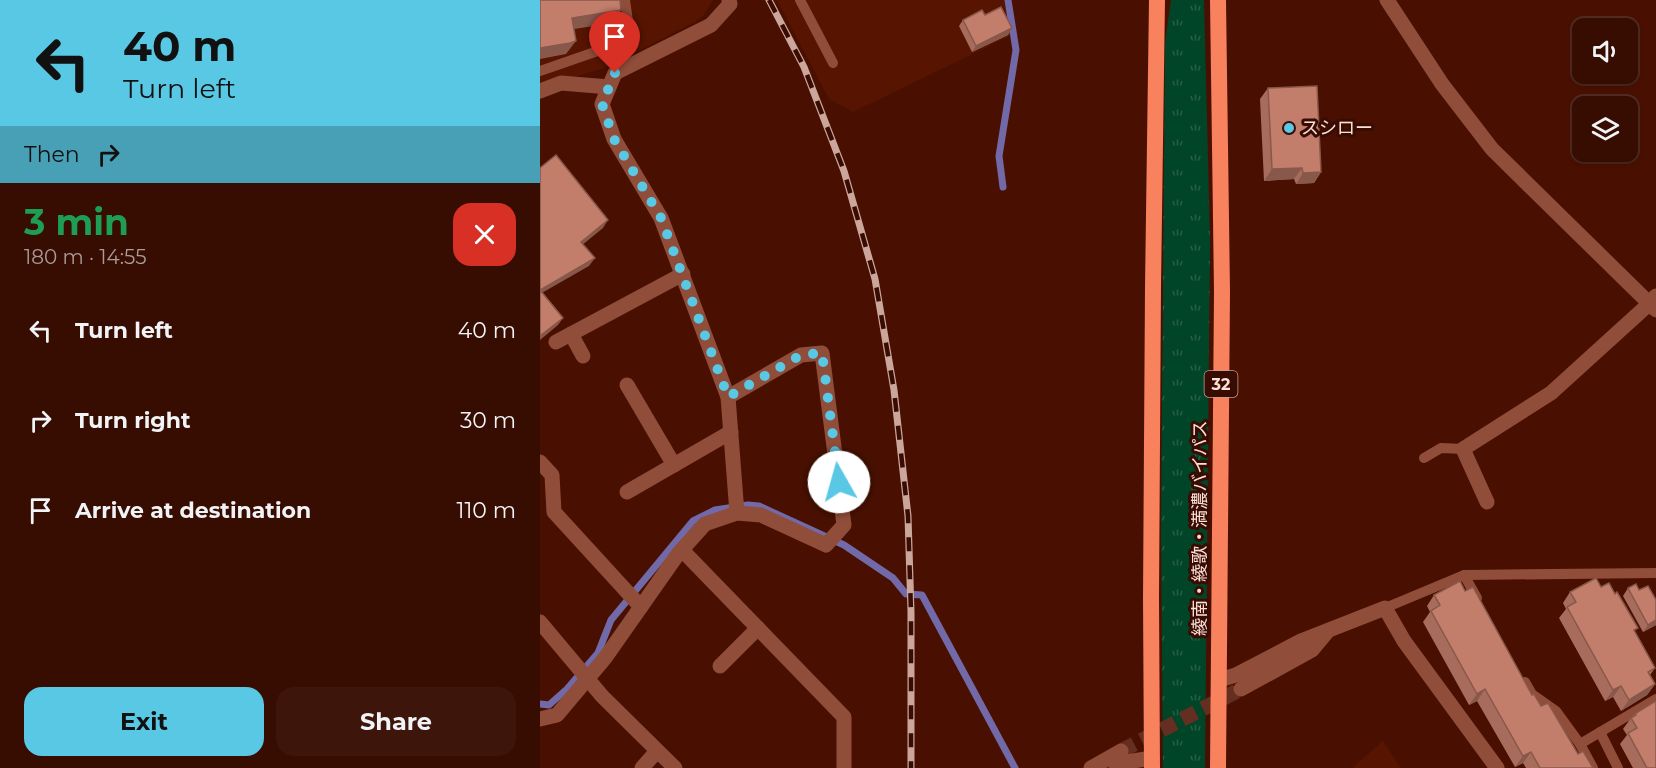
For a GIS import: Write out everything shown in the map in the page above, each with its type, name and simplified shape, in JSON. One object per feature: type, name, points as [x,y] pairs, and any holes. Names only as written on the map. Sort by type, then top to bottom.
[{"type":"highway","points":[[1152,763],[1153,299],[1157,0]]},
{"type":"highway","name":"綾南・綾歌・満濃バイパス","points":[[1218,0],[1222,292],[1218,768]]},
{"type":"street","points":[[729,0],[730,4],[711,25],[615,73],[602,104],[614,139],[661,218],[728,397],[737,509]]},
{"type":"street","points":[[1387,0],[1442,84],[1491,149],[1654,303],[1551,393],[1463,449],[1487,502]]},
{"type":"street","points":[[540,91],[561,83],[609,87]]},
{"type":"street","points":[[556,342],[683,274]]},
{"type":"street","points":[[571,334],[583,356]]},
{"type":"street","points":[[540,719],[557,715],[584,674],[605,658],[635,600],[705,524],[737,509],[761,515],[826,545],[844,525],[822,353],[801,355],[728,397]]},
{"type":"street","points":[[627,385],[674,465]]},
{"type":"street","points":[[627,492],[731,432]]},
{"type":"street","points":[[540,462],[552,475],[554,512],[635,600]]},
{"type":"street","points":[[682,550],[844,717],[844,768]]},
{"type":"street","points":[[1219,680],[1236,675],[1300,641],[1385,608],[1404,641],[1497,768]]},
{"type":"street","points":[[540,622],[602,696],[675,768]]},
{"type":"street","points":[[720,666],[758,628]]},
{"type":"street","points":[[1241,689],[1312,651],[1327,632]]},
{"type":"street","points":[[642,768],[657,751]]},
{"type":"street","points":[[1091,768],[1121,751]]},
{"type":"street","points":[[1116,768],[1126,762],[1152,763]]},
{"type":"lane","points":[[540,71],[615,45],[628,21],[625,0]]},
{"type":"lane","points":[[800,0],[832,63]]},
{"type":"lane","points":[[1424,458],[1441,448],[1463,449]]},
{"type":"lane","points":[[1385,608],[1464,575],[1605,578],[1656,573]]},
{"type":"lane","points":[[1464,575],[1481,605]]},
{"type":"lane","points":[[1520,675],[1532,694],[1556,711],[1580,744],[1593,768]]},
{"type":"lane","points":[[1580,744],[1656,699]]},
{"type":"lane","points":[[1600,732],[1618,768]]},
{"type":"shaded area","points":[[540,0],[713,0],[704,15],[695,22],[604,68],[572,78],[540,84]]},
{"type":"shaded area","points":[[777,0],[1006,0],[1012,35],[853,112],[829,99]]},
{"type":"shaded area","points":[[1383,741],[1401,768],[1352,768]]},
{"type":"green space","points":[[1171,0],[1204,0],[1210,241],[1205,768],[1163,768],[1161,531],[1165,43]]},
{"type":"building","points":[[540,0],[620,0],[621,10],[572,18],[576,41],[540,48]]},
{"type":"building","points":[[1001,7],[1012,28],[976,46],[963,20],[982,10],[985,15]]},
{"type":"building","points":[[1317,86],[1321,172],[1303,173],[1302,168],[1272,169],[1268,88]]},
{"type":"building","points":[[556,155],[608,220],[581,242],[595,258],[540,290],[540,168]]},
{"type":"building","points":[[540,290],[563,318],[540,336]]},
{"type":"building","points":[[1596,578],[1601,587],[1609,583],[1615,594],[1617,592],[1638,628],[1634,630],[1655,668],[1648,672],[1655,684],[1629,700],[1621,686],[1613,690],[1567,607],[1576,602],[1570,592]]},
{"type":"building","points":[[1460,581],[1465,591],[1473,587],[1532,695],[1534,694],[1541,706],[1548,703],[1578,754],[1583,751],[1593,768],[1540,768],[1531,752],[1523,756],[1485,689],[1477,694],[1431,611],[1440,605],[1434,595]]},
{"type":"building","points":[[1636,584],[1639,590],[1648,586],[1656,600],[1656,620],[1648,625],[1628,588]]},
{"type":"building","points":[[1656,701],[1656,768],[1647,768],[1628,733],[1637,728],[1631,718]]},
{"type":"waterway","points":[[1003,187],[999,156],[1016,50],[1008,0]]},
{"type":"waterway","points":[[540,704],[549,705],[567,689],[598,653],[611,620],[693,521],[715,510],[748,505],[759,506],[844,545],[893,578],[906,594],[922,595],[1015,768]]},
{"type":"tunnel","points":[[1121,751],[1241,689]]},
{"type":"railway","points":[[769,0],[804,67],[844,171],[875,279],[894,390],[908,516],[911,612],[911,768]]},
{"type":"place","name":"スシロー","points":[[1289,128]]},
{"type":"route","points":[[615,73],[602,104],[614,139],[661,218],[728,397],[801,355],[822,353],[839,482]]}]
